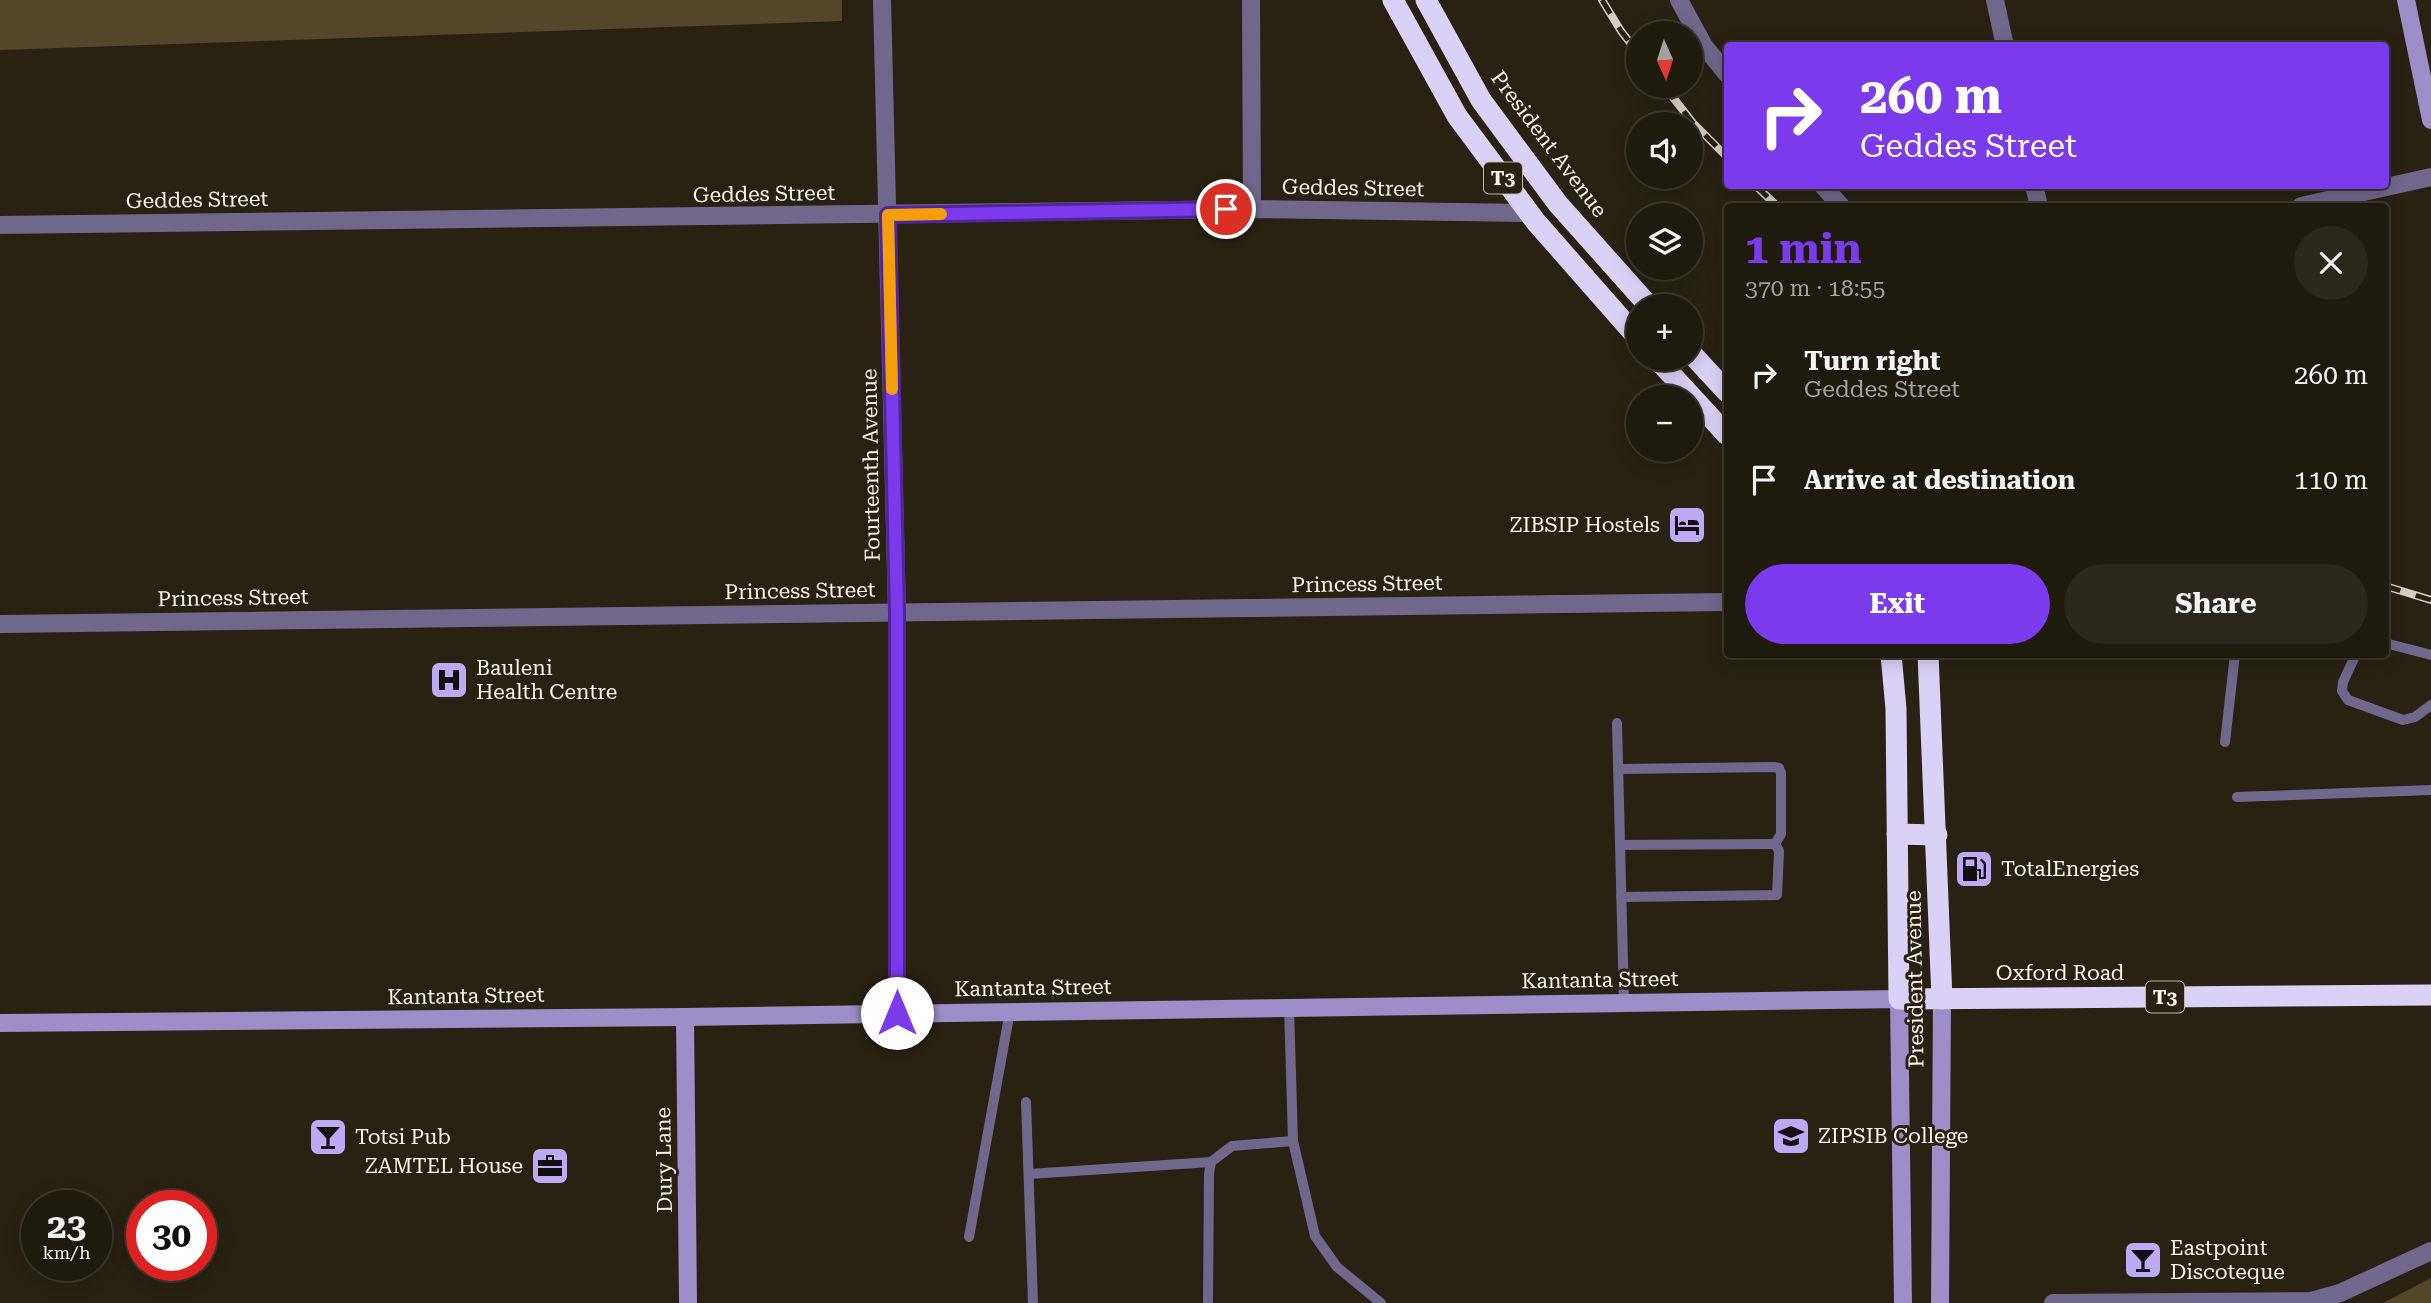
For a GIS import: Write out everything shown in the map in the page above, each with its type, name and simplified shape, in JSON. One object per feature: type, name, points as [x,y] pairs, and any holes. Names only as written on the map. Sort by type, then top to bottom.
[{"type":"highway","name":"T3","points":[[1393,0],[1457,116],[1529,213],[1626,324]]},
{"type":"highway","name":"President Avenue","points":[[1426,0],[1481,100],[1558,204],[1638,294]]},
{"type":"highway","points":[[1703,366],[1724,389]]},
{"type":"highway","points":[[1668,371],[1724,432]]},
{"type":"highway","name":"President Avenue","points":[[1929,660],[1942,999]]},
{"type":"highway","points":[[1892,661],[1929,660]]},
{"type":"highway","name":"President Avenue","points":[[1892,661],[1896,709],[1899,999]]},
{"type":"highway","points":[[1896,834],[1937,835]]},
{"type":"highway","name":"Oxford Road","points":[[1899,999],[2431,995]]},
{"type":"street","name":"Fourteenth Avenue","points":[[882,0],[897,613],[897,1013]]},
{"type":"street","points":[[1251,0],[1252,209]]},
{"type":"street","points":[[1679,0],[1704,46],[1724,70]]},
{"type":"street","points":[[1995,0],[2004,42]]},
{"type":"street","points":[[2406,0],[2431,120]]},
{"type":"street","points":[[2389,186],[2431,177]]},
{"type":"street","points":[[1826,189],[1838,203]]},
{"type":"street","points":[[2314,203],[2377,189]]},
{"type":"street","name":"Geddes Street","points":[[0,225],[1252,209],[1529,213]]},
{"type":"street","name":"Princess Street","points":[[0,624],[1724,602]]},
{"type":"street","name":"Kantanta Street","points":[[0,1023],[685,1017],[1899,999]]},
{"type":"street","name":"President Avenue","points":[[1899,999],[1903,1303]]},
{"type":"street","name":"President Avenue","points":[[1940,1303],[1942,999]]},
{"type":"street","name":"Dury Lane","points":[[685,1017],[688,1303]]},
{"type":"street","points":[[2053,1303],[2311,1302],[2340,1293],[2431,1251]]},
{"type":"lane","points":[[2389,644],[2431,655]]},
{"type":"lane","points":[[2225,742],[2235,658]]},
{"type":"lane","points":[[2354,658],[2343,682],[2343,691],[2348,700],[2403,720],[2415,717],[2431,705]]},
{"type":"lane","points":[[1617,723],[1624,1002]]},
{"type":"lane","points":[[1618,769],[1779,768],[1782,773],[1781,834],[1775,844]]},
{"type":"lane","points":[[2237,797],[2431,790]]},
{"type":"lane","points":[[1620,845],[1775,844]]},
{"type":"lane","points":[[1621,897],[1775,896],[1779,891],[1779,851],[1775,844]]},
{"type":"lane","points":[[1289,1007],[1293,1140],[1315,1236],[1337,1267],[1381,1303]]},
{"type":"lane","points":[[969,1237],[1010,1011]]},
{"type":"lane","points":[[1026,1102],[1033,1303]]},
{"type":"lane","points":[[1029,1174],[1211,1162],[1232,1146],[1293,1140]]},
{"type":"lane","points":[[1208,1303],[1211,1162]]},
{"type":"shaded area","points":[[0,0],[842,0],[842,21],[0,50]]},
{"type":"shaded area","points":[[2431,1278],[2431,1303],[2383,1303]]},
{"type":"railway","points":[[1602,0],[1626,37]]},
{"type":"railway","points":[[1673,98],[1693,123],[1724,154]]},
{"type":"railway","points":[[1759,189],[1774,203]]},
{"type":"railway","points":[[2389,587],[2431,600]]},
{"type":"slow traffic","points":[[892,389],[888,215],[941,214]]},
{"type":"place","name":"ZIBSIP Hostels","points":[[1687,525]]},
{"type":"place","name":"Bauleni Health Centre","points":[[449,680]]},
{"type":"place","name":"TotalEnergies","points":[[1974,869]]},
{"type":"place","name":"ZIPSIB College","points":[[1791,1136]]},
{"type":"place","name":"Totsi Pub","points":[[328,1137]]},
{"type":"place","name":"ZAMTEL House","points":[[550,1166]]},
{"type":"place","name":"Eastpoint Discoteque","points":[[2143,1260]]},
{"type":"route","points":[[897,1013],[897,613],[888,215],[1226,209]]}]
